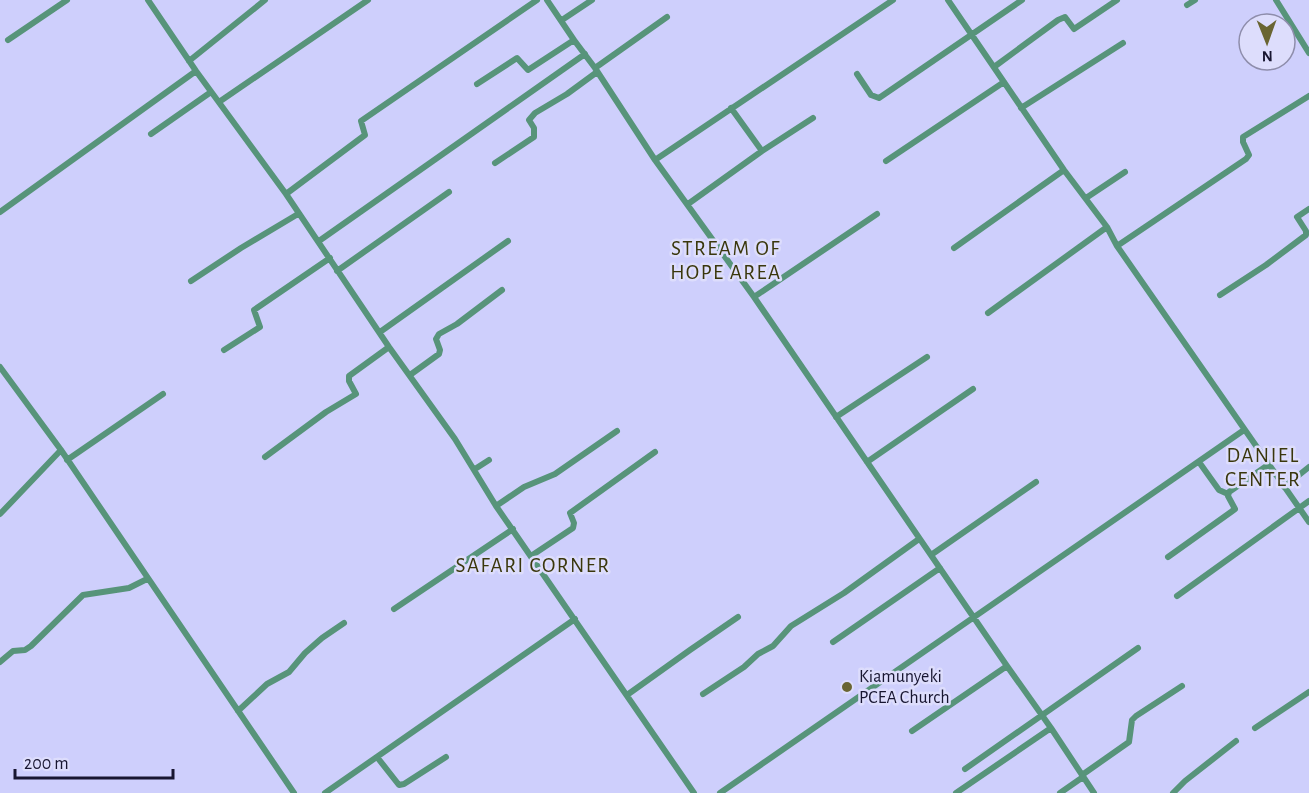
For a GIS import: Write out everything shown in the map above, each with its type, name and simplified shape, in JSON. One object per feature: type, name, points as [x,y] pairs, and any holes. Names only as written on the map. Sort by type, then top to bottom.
[{"type":"street","points":[[8,40],[67,0]]},
{"type":"street","points":[[148,0],[196,71],[319,241],[337,271],[475,469],[496,506],[694,793]]},
{"type":"street","points":[[189,61],[266,0]]},
{"type":"street","points":[[219,102],[368,0]]},
{"type":"street","points":[[286,194],[365,135],[361,121],[537,0]]},
{"type":"street","points":[[557,0],[549,2],[655,160],[754,297],[1094,793]]},
{"type":"street","points":[[562,20],[592,0]]},
{"type":"street","points":[[655,160],[894,0]]},
{"type":"street","points":[[948,0],[1309,522]]},
{"type":"street","points":[[857,74],[871,95],[879,98],[1022,0]]},
{"type":"street","points":[[994,67],[1058,20],[1065,17],[1074,29],[1117,0]]},
{"type":"street","points":[[1187,5],[1195,0]]},
{"type":"street","points":[[1276,0],[1309,53]]},
{"type":"street","points":[[495,163],[534,137],[534,128],[529,120],[535,113],[567,94],[667,16]]},
{"type":"street","points":[[477,84],[517,58],[526,69],[531,68],[574,40]]},
{"type":"street","points":[[1021,108],[1123,43]]},
{"type":"street","points":[[319,241],[585,54]]},
{"type":"street","points":[[0,213],[196,71]]},
{"type":"street","points":[[886,161],[1004,82]]},
{"type":"street","points":[[151,134],[211,92]]},
{"type":"street","points":[[1117,246],[1246,159],[1249,155],[1243,142],[1243,136],[1309,96]]},
{"type":"street","points":[[731,108],[762,151]]},
{"type":"street","points":[[688,204],[813,118]]},
{"type":"street","points":[[954,248],[1065,170]]},
{"type":"street","points":[[1086,198],[1125,172]]},
{"type":"street","points":[[337,271],[448,192]]},
{"type":"street","points":[[1220,295],[1306,235],[1298,217],[1309,209]]},
{"type":"street","points":[[191,281],[298,214]]},
{"type":"street","points":[[754,297],[877,214]]},
{"type":"street","points":[[988,313],[1107,227]]},
{"type":"street","points":[[380,332],[508,241]]},
{"type":"street","points":[[224,350],[260,327],[254,310],[330,258]]},
{"type":"street","points":[[410,375],[439,354],[436,339],[439,334],[457,324],[502,290]]},
{"type":"street","points":[[265,457],[356,394],[349,376],[389,347]]},
{"type":"street","points":[[836,417],[927,357]]},
{"type":"street","points":[[0,367],[61,450],[294,793]]},
{"type":"street","points":[[867,462],[973,389]]},
{"type":"street","points":[[67,460],[163,394]]},
{"type":"street","points":[[720,793],[1244,430]]},
{"type":"street","points":[[496,506],[524,487],[555,474],[616,431]]},
{"type":"street","points":[[0,514],[61,450]]},
{"type":"street","points":[[531,556],[573,528],[574,523],[570,513],[655,452]]},
{"type":"street","points":[[475,469],[489,460]]},
{"type":"street","points":[[1168,557],[1235,509],[1228,494],[1219,490],[1199,462]]},
{"type":"street","points":[[1228,494],[1268,465]]},
{"type":"street","points":[[1284,487],[1309,467]]},
{"type":"street","points":[[931,555],[1036,482]]},
{"type":"street","points":[[1177,596],[1309,501]]},
{"type":"street","points":[[394,609],[513,529]]},
{"type":"street","points":[[703,694],[773,646],[791,626],[844,593],[919,539]]},
{"type":"street","points":[[833,642],[940,568]]},
{"type":"street","points":[[0,662],[13,651],[25,650],[31,646],[83,595],[129,588],[147,579]]},
{"type":"street","points":[[627,695],[738,617]]},
{"type":"street","points":[[325,793],[575,619]]},
{"type":"street","points":[[238,711],[267,684],[289,672],[304,653],[344,623]]},
{"type":"street","points":[[965,769],[1138,648]]},
{"type":"street","points":[[912,731],[1007,666]]},
{"type":"street","points":[[1060,793],[1129,742],[1132,720],[1136,716],[1182,686]]},
{"type":"street","points":[[1255,728],[1309,692]]},
{"type":"street","points":[[956,793],[1051,728]]},
{"type":"street","points":[[1173,793],[1236,741]]},
{"type":"street","points":[[377,758],[399,785],[446,758]]},
{"type":"place","name":"Kiamunyeki PCEA Church","points":[[847,687]]},
{"type":"district","name":"STREAM OF HOPE AREA","points":[[726,260]]},
{"type":"district","name":"DANIEL CENTER","points":[[1263,467]]},
{"type":"district","name":"SAFARI CORNER","points":[[533,565]]}]
